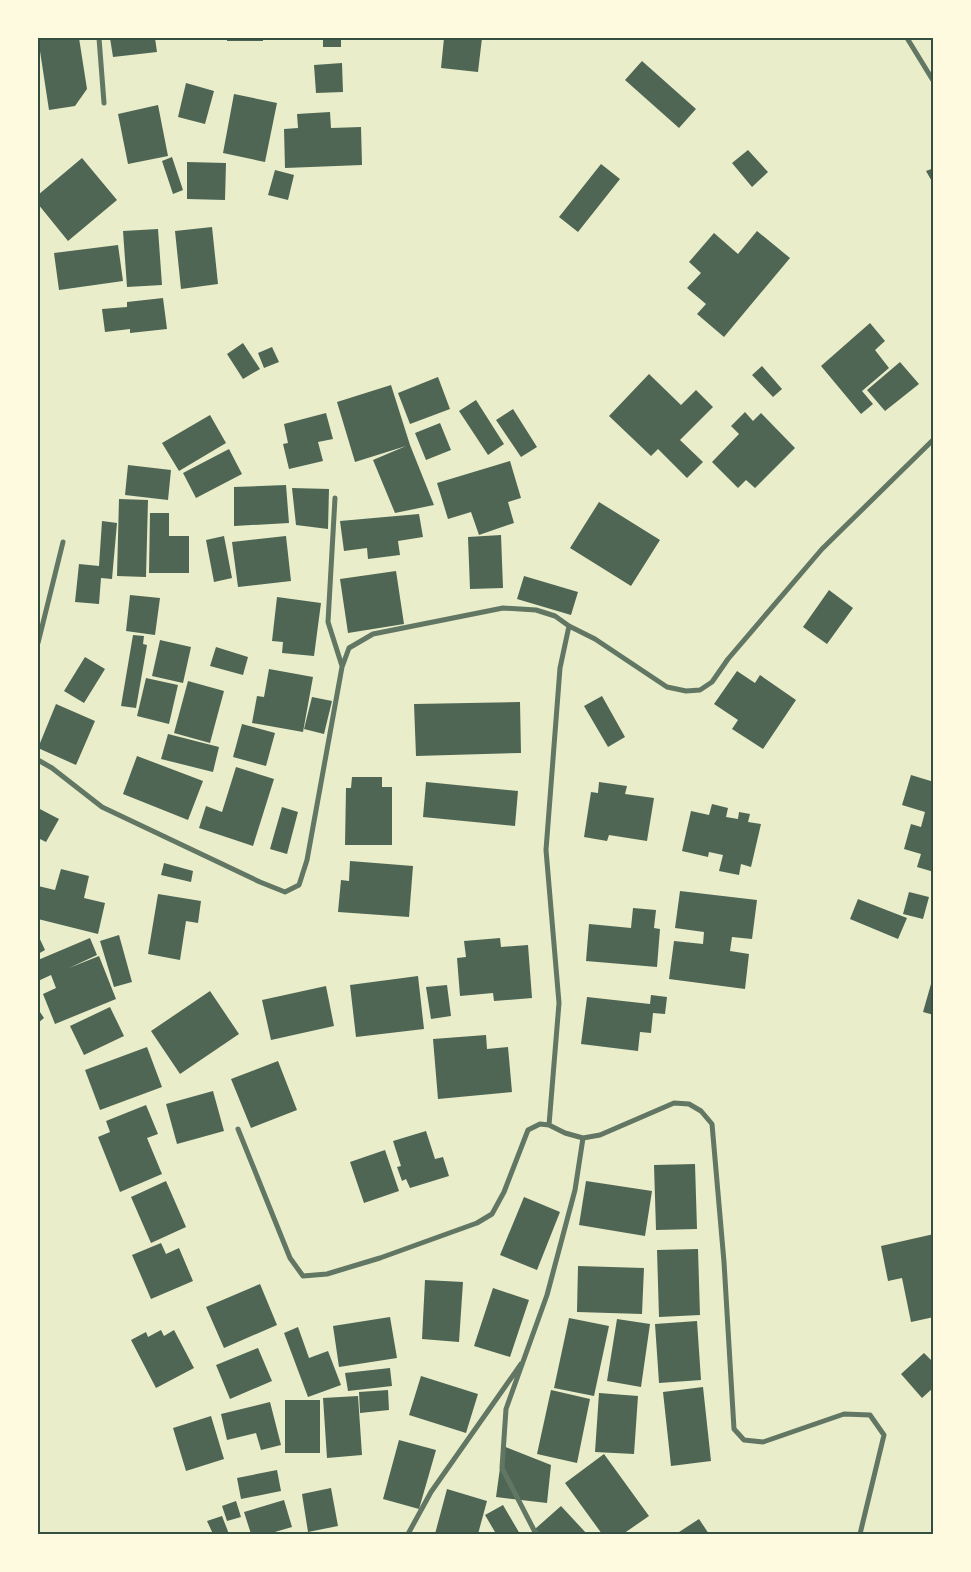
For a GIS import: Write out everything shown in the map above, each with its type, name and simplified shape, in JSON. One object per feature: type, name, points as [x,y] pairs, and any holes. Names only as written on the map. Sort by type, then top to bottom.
[{"type":"street","points":[[100,38],[104,103]]},
{"type":"street","points":[[908,38],[934,82]]},
{"type":"street","points":[[38,760],[52,768],[102,807],[285,892],[299,885],[307,860],[342,667],[349,648],[373,634],[503,608],[536,610],[555,616],[569,626],[595,639],[667,687],[686,691],[700,690],[712,682],[728,659],[822,548],[934,439]]},
{"type":"street","points":[[335,498],[328,622],[342,667]]},
{"type":"street","points":[[38,643],[64,542]]},
{"type":"street","points":[[549,1125],[559,1003],[546,850],[560,668],[569,626]]},
{"type":"street","points":[[238,1129],[290,1258],[303,1276],[327,1274],[380,1258],[477,1223],[492,1214],[504,1192],[528,1130],[540,1124],[549,1125],[565,1133],[583,1138],[600,1135],[674,1103],[689,1104],[701,1111],[712,1124],[724,1262],[734,1429],[744,1440],[763,1442],[844,1414],[870,1415],[884,1435],[860,1534]]},
{"type":"street","points":[[536,1534],[502,1468],[506,1409],[526,1358],[547,1295],[575,1190],[583,1138]]},
{"type":"street","points":[[408,1534],[431,1492],[526,1358]]},
{"type":"building","points":[[38,38],[79,38],[87,89],[75,106],[49,110]]},
{"type":"building","points":[[110,38],[155,38],[157,52],[113,57]]},
{"type":"building","points":[[227,38],[263,38],[263,41],[227,41]]},
{"type":"building","points":[[309,38],[341,38],[341,47],[323,47],[323,40]]},
{"type":"building","points":[[444,38],[482,38],[478,72],[441,68]]},
{"type":"building","points":[[642,61],[696,109],[679,128],[625,80]]},
{"type":"building","points":[[342,63],[343,92],[316,93],[314,65]]},
{"type":"building","points":[[186,83],[214,91],[205,124],[178,117]]},
{"type":"building","points":[[234,94],[277,103],[265,162],[223,153]]},
{"type":"building","points":[[158,105],[168,156],[128,164],[118,114]]},
{"type":"building","points":[[330,112],[331,128],[361,127],[362,165],[285,168],[284,129],[298,128],[297,114]]},
{"type":"building","points":[[748,150],[768,172],[752,187],[732,163]]},
{"type":"building","points":[[172,157],[183,190],[173,194],[162,161]]},
{"type":"building","points":[[82,158],[117,200],[68,241],[38,204],[38,195]]},
{"type":"building","points":[[187,162],[226,163],[225,200],[187,199]]},
{"type":"building","points":[[601,164],[620,179],[578,232],[559,217]]},
{"type":"building","points":[[934,168],[934,185],[926,171]]},
{"type":"building","points":[[275,170],[294,175],[288,200],[268,195]]},
{"type":"building","points":[[212,227],[218,284],[181,289],[175,231]]},
{"type":"building","points":[[158,229],[162,285],[127,287],[123,231]]},
{"type":"building","points":[[757,231],[790,258],[724,337],[697,314],[706,304],[687,288],[701,273],[689,262],[714,233],[738,254]]},
{"type":"building","points":[[118,245],[123,281],[59,290],[54,253]]},
{"type":"building","points":[[163,298],[167,329],[130,333],[130,329],[105,332],[102,309],[127,307],[127,302]]},
{"type":"building","points":[[870,323],[885,341],[875,350],[889,368],[862,391],[873,404],[861,414],[821,366]]},
{"type":"building","points":[[243,343],[260,369],[243,379],[227,354]]},
{"type":"building","points":[[272,347],[279,362],[264,368],[258,353]]},
{"type":"building","points":[[900,362],[919,384],[885,411],[867,390]]},
{"type":"building","points":[[762,366],[782,389],[773,397],[752,375]]},
{"type":"building","points":[[649,374],[681,405],[696,390],[713,407],[680,440],[703,462],[687,478],[658,449],[651,456],[609,416]]},
{"type":"building","points":[[438,377],[450,409],[410,424],[398,393]]},
{"type":"building","points":[[391,385],[410,445],[434,505],[395,513],[373,460],[406,446],[355,462],[337,402]]},
{"type":"building","points":[[476,400],[504,444],[488,455],[459,411]]},
{"type":"building","points":[[513,409],[537,447],[521,457],[496,420]]},
{"type":"building","points":[[745,412],[753,421],[761,413],[795,448],[755,488],[746,480],[738,488],[712,462],[739,434],[731,426]]},
{"type":"building","points":[[326,413],[333,439],[318,442],[323,461],[289,469],[283,444],[288,443],[284,424]]},
{"type":"building","points":[[210,415],[226,443],[179,471],[162,443]]},
{"type":"building","points":[[440,423],[451,450],[426,460],[415,433]]},
{"type":"building","points":[[229,449],[242,474],[196,498],[183,473]]},
{"type":"building","points":[[510,461],[521,498],[508,502],[514,523],[479,535],[471,512],[448,519],[437,483]]},
{"type":"building","points":[[128,465],[171,470],[168,500],[125,495]]},
{"type":"building","points":[[286,485],[289,523],[234,526],[234,487]]},
{"type":"building","points":[[292,488],[329,489],[328,529],[296,525]]},
{"type":"building","points":[[119,499],[148,500],[146,577],[117,576]]},
{"type":"building","points":[[599,502],[660,540],[631,586],[570,548]]},
{"type":"building","points":[[150,513],[169,513],[169,536],[189,536],[189,573],[149,573]]},
{"type":"building","points":[[419,514],[423,537],[398,541],[400,555],[368,559],[367,548],[344,551],[340,521]]},
{"type":"building","points":[[102,521],[117,523],[112,579],[101,578],[99,604],[75,602],[79,564],[99,566]]},
{"type":"building","points":[[501,535],[503,588],[470,589],[468,537]]},
{"type":"building","points":[[224,536],[232,578],[214,582],[206,540]]},
{"type":"building","points":[[286,536],[291,581],[238,587],[232,542]]},
{"type":"building","points":[[396,571],[404,624],[348,633],[340,579]]},
{"type":"building","points":[[524,576],[578,592],[571,615],[517,599]]},
{"type":"building","points":[[829,590],[853,608],[827,644],[803,627]]},
{"type":"building","points":[[130,595],[160,598],[155,635],[126,631]]},
{"type":"building","points":[[277,597],[321,603],[314,656],[282,653],[283,642],[272,641]]},
{"type":"building","points":[[133,635],[144,636],[143,644],[147,645],[136,708],[121,706]]},
{"type":"building","points":[[160,640],[191,647],[183,683],[152,676]]},
{"type":"building","points":[[216,647],[248,657],[243,675],[210,666]]},
{"type":"building","points":[[85,657],[105,669],[84,703],[64,691]]},
{"type":"building","points":[[269,669],[313,677],[303,732],[252,723],[257,696],[264,697]]},
{"type":"building","points":[[737,671],[755,683],[760,675],[796,700],[763,749],[732,729],[738,720],[714,704]]},
{"type":"building","points":[[146,678],[178,685],[169,724],[137,716]]},
{"type":"building","points":[[188,681],[224,691],[210,743],[174,733]]},
{"type":"building","points":[[602,696],[625,737],[608,747],[584,706]]},
{"type":"building","points":[[312,697],[332,701],[324,734],[304,729]]},
{"type":"building","points":[[520,702],[521,753],[416,756],[414,704]]},
{"type":"building","points":[[56,704],[95,721],[76,765],[38,748]]},
{"type":"building","points":[[242,724],[275,733],[266,766],[233,757]]},
{"type":"building","points":[[168,734],[219,747],[213,772],[161,759]]},
{"type":"building","points":[[137,756],[203,781],[188,820],[123,794]]},
{"type":"building","points":[[236,767],[274,779],[253,846],[199,828],[206,806],[222,812]]},
{"type":"building","points":[[911,775],[934,782],[934,872],[917,867],[921,854],[904,849],[911,824],[921,827],[925,812],[902,805]]},
{"type":"building","points":[[352,777],[382,777],[382,787],[392,787],[392,845],[345,845],[346,788],[351,788]]},
{"type":"building","points":[[426,782],[518,791],[515,826],[423,817]]},
{"type":"building","points":[[599,782],[627,786],[625,794],[654,798],[647,841],[609,835],[607,841],[584,837],[591,792],[598,793]]},
{"type":"building","points":[[712,804],[728,808],[726,817],[738,819],[739,812],[750,814],[748,822],[761,824],[751,867],[741,864],[739,875],[719,871],[723,855],[709,852],[708,857],[682,851],[691,811],[709,815]]},
{"type":"building","points":[[282,807],[298,812],[287,854],[270,849]]},
{"type":"building","points":[[38,808],[59,819],[46,842],[38,838]]},
{"type":"building","points":[[350,861],[413,866],[409,917],[338,912],[341,880],[349,881]]},
{"type":"building","points":[[164,863],[193,871],[191,882],[161,875]]},
{"type":"building","points":[[61,869],[89,876],[84,898],[105,903],[98,934],[38,919],[38,886],[55,890]]},
{"type":"building","points":[[680,891],[757,900],[752,939],[732,937],[730,951],[749,954],[745,989],[669,979],[674,941],[703,944],[704,932],[675,928]]},
{"type":"building","points":[[909,892],[929,897],[923,919],[903,914]]},
{"type":"building","points":[[158,894],[201,901],[198,923],[186,921],[180,960],[148,954]]},
{"type":"building","points":[[858,899],[907,918],[898,939],[850,919]]},
{"type":"building","points":[[633,908],[656,910],[654,928],[660,929],[657,967],[586,961],[589,924],[631,928]]},
{"type":"building","points":[[38,935],[45,950],[38,954]]},
{"type":"building","points":[[119,935],[132,982],[114,987],[100,941]]},
{"type":"building","points":[[90,938],[97,955],[69,968],[99,956],[116,999],[55,1024],[43,994],[56,988],[51,975],[38,981],[38,960]]},
{"type":"building","points":[[500,938],[501,947],[528,945],[532,998],[494,1001],[493,993],[460,996],[457,958],[466,957],[464,941]]},
{"type":"building","points":[[418,976],[424,1029],[356,1037],[350,985]]},
{"type":"building","points":[[931,984],[934,985],[934,1015],[923,1012]]},
{"type":"building","points":[[447,985],[451,1016],[431,1019],[426,987]]},
{"type":"building","points":[[326,986],[334,1026],[271,1040],[262,1000]]},
{"type":"building","points":[[210,991],[239,1034],[180,1074],[151,1031]]},
{"type":"building","points":[[651,995],[667,997],[665,1014],[653,1013],[651,1033],[640,1032],[638,1051],[581,1044],[587,997],[650,1004]]},
{"type":"building","points":[[110,1007],[124,1036],[84,1055],[70,1026]]},
{"type":"building","points":[[38,1009],[44,1018],[38,1023]]},
{"type":"building","points":[[486,1035],[487,1049],[508,1047],[512,1092],[438,1099],[433,1039]]},
{"type":"building","points":[[147,1047],[162,1087],[100,1110],[85,1070]]},
{"type":"building","points":[[278,1061],[297,1110],[251,1128],[231,1079]]},
{"type":"building","points":[[213,1091],[224,1131],[177,1144],[166,1104]]},
{"type":"building","points":[[146,1105],[158,1134],[147,1138],[162,1174],[120,1192],[98,1137],[110,1132],[106,1121]]},
{"type":"building","points":[[426,1131],[435,1159],[443,1157],[449,1176],[410,1188],[406,1179],[402,1181],[397,1167],[401,1166],[393,1141]]},
{"type":"building","points":[[385,1150],[399,1191],[364,1203],[350,1162]]},
{"type":"building","points":[[695,1164],[697,1229],[656,1230],[654,1165]]},
{"type":"building","points":[[166,1181],[186,1227],[151,1243],[131,1197]]},
{"type":"building","points":[[586,1181],[652,1191],[645,1236],[579,1225]]},
{"type":"building","points":[[524,1197],[560,1212],[537,1270],[500,1255]]},
{"type":"building","points":[[934,1234],[934,1317],[911,1322],[902,1278],[888,1281],[881,1246]]},
{"type":"building","points":[[161,1243],[166,1254],[179,1248],[193,1281],[151,1299],[132,1255]]},
{"type":"building","points":[[698,1249],[700,1315],[659,1317],[657,1250]]},
{"type":"building","points":[[578,1266],[644,1268],[642,1314],[577,1312]]},
{"type":"building","points":[[425,1280],[463,1282],[459,1342],[422,1339]]},
{"type":"building","points":[[260,1284],[277,1325],[224,1348],[206,1307]]},
{"type":"building","points":[[493,1288],[529,1300],[510,1357],[474,1346]]},
{"type":"building","points":[[390,1317],[397,1358],[339,1367],[333,1326]]},
{"type":"building","points":[[569,1318],[609,1326],[594,1396],[554,1388]]},
{"type":"building","points":[[617,1319],[650,1324],[641,1387],[607,1381]]},
{"type":"building","points":[[697,1321],[701,1380],[659,1383],[655,1324]]},
{"type":"building","points":[[298,1327],[309,1358],[328,1351],[341,1385],[308,1397],[284,1333]]},
{"type":"building","points":[[161,1330],[164,1336],[174,1330],[194,1368],[156,1388],[131,1340],[146,1332],[148,1337]]},
{"type":"building","points":[[258,1348],[272,1381],[230,1399],[216,1365]]},
{"type":"building","points":[[924,1353],[932,1361],[934,1359],[934,1387],[922,1398],[901,1374]]},
{"type":"building","points":[[390,1368],[392,1386],[348,1391],[345,1373]]},
{"type":"building","points":[[421,1376],[478,1394],[466,1433],[409,1415]]},
{"type":"building","points":[[703,1387],[711,1461],[671,1466],[663,1392]]},
{"type":"building","points":[[388,1390],[389,1410],[360,1413],[359,1392]]},
{"type":"building","points":[[551,1390],[590,1399],[577,1463],[537,1454]]},
{"type":"building","points":[[599,1393],[638,1396],[634,1454],[595,1452]]},
{"type":"building","points":[[358,1396],[362,1455],[327,1458],[323,1398]]},
{"type":"building","points":[[285,1400],[320,1400],[320,1453],[285,1453]]},
{"type":"building","points":[[270,1402],[281,1445],[261,1450],[256,1433],[227,1440],[221,1414]]},
{"type":"building","points":[[211,1416],[224,1459],[186,1471],[173,1428]]},
{"type":"building","points":[[399,1440],[436,1450],[419,1509],[383,1499]]},
{"type":"building","points":[[503,1446],[551,1465],[547,1503],[496,1497]]},
{"type":"building","points":[[604,1454],[649,1516],[623,1534],[602,1534],[565,1483]]},
{"type":"building","points":[[277,1470],[281,1491],[241,1499],[237,1478]]},
{"type":"building","points":[[331,1488],[338,1526],[308,1532],[302,1494]]},
{"type":"building","points":[[447,1489],[487,1501],[478,1534],[435,1534]]},
{"type":"building","points":[[284,1500],[292,1527],[268,1534],[251,1534],[244,1512]]},
{"type":"building","points":[[236,1501],[241,1517],[227,1521],[222,1506]]},
{"type":"building","points":[[503,1505],[520,1534],[491,1534],[495,1532],[485,1515]]},
{"type":"building","points":[[561,1506],[587,1534],[540,1534],[535,1529]]},
{"type":"building","points":[[222,1516],[229,1534],[213,1534],[207,1521]]},
{"type":"building","points":[[699,1519],[709,1534],[676,1534]]}]
